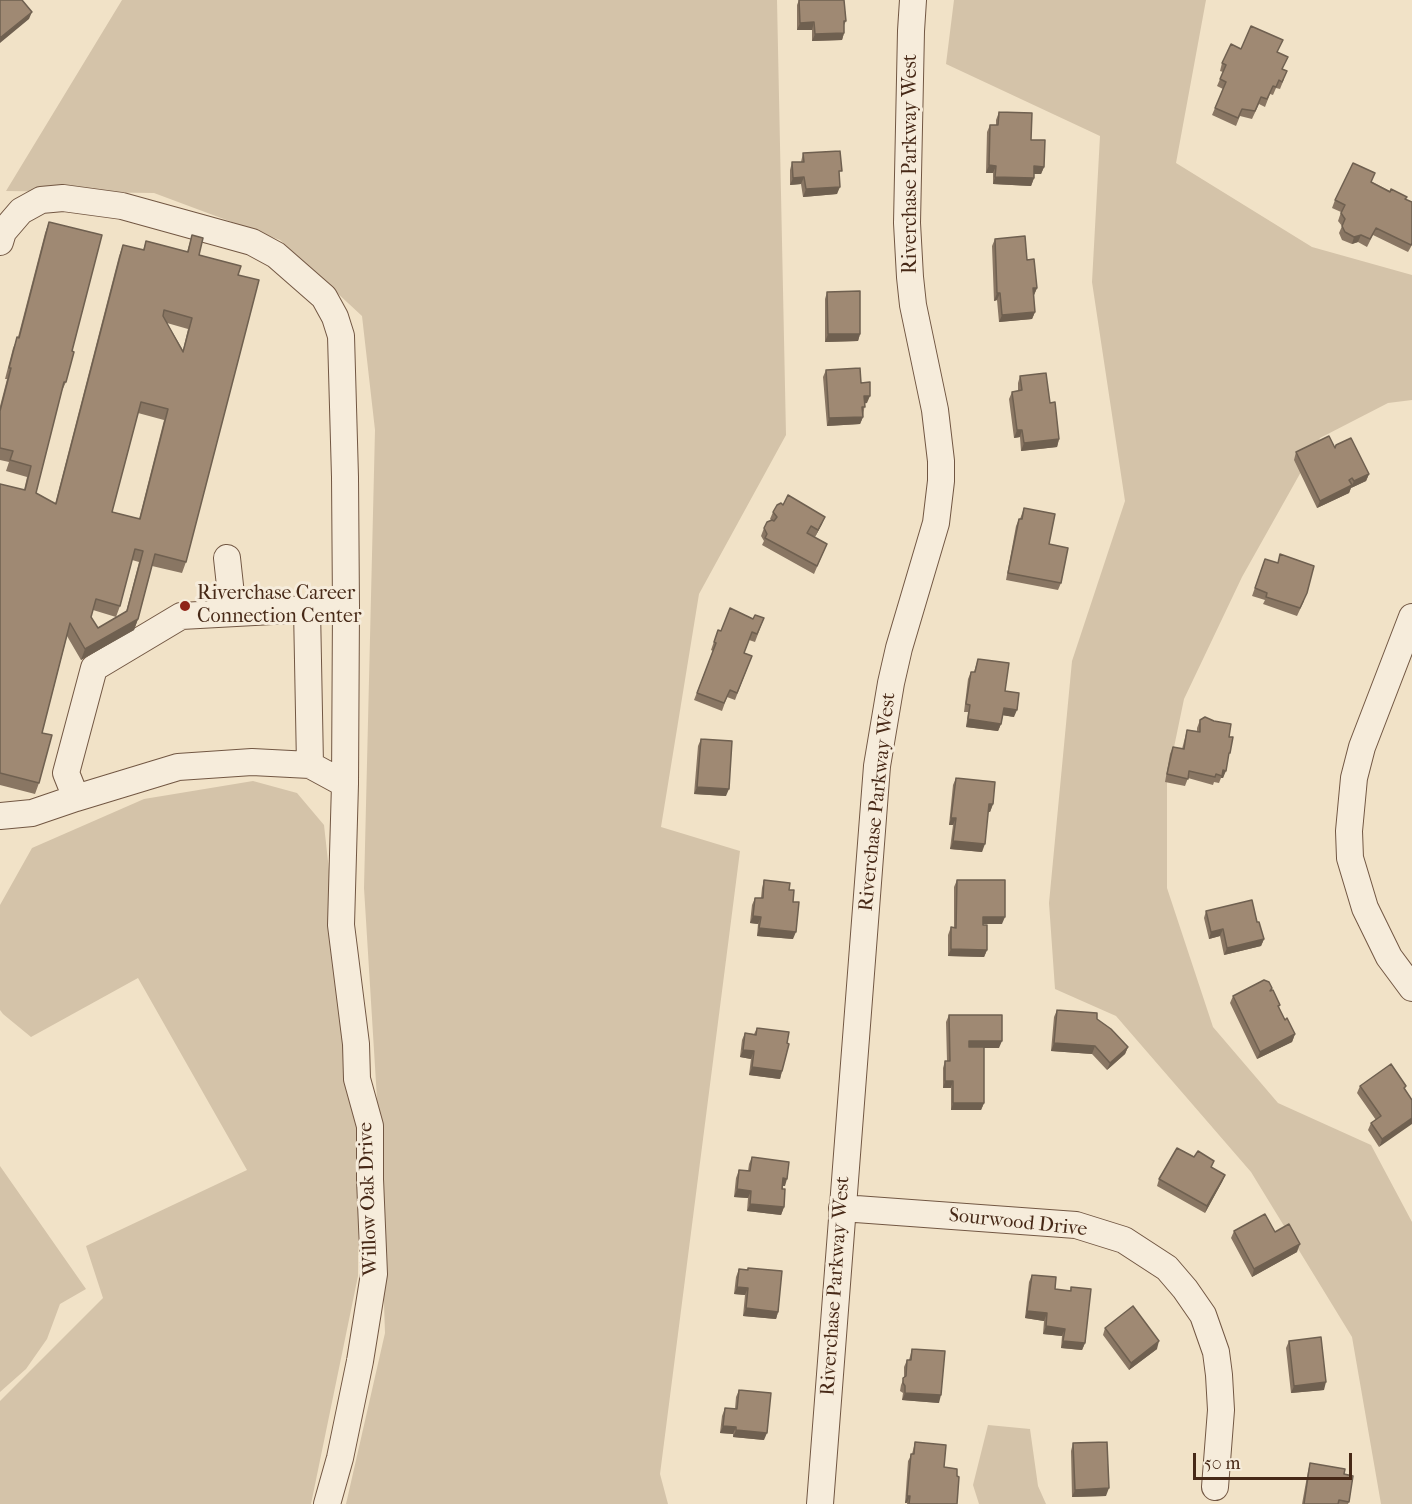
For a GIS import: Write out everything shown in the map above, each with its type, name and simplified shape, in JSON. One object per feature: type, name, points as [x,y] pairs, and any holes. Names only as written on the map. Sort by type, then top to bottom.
[{"type":"street","name":"Riverchase Parkway West","points":[[820,1504],[877,766],[898,648],[936,523],[941,481],[935,410],[913,305],[910,277],[907,223],[913,0]]},
{"type":"street","name":"Willow Oak Drive","points":[[0,242],[3,232],[21,211],[41,200],[63,198],[122,206],[252,242],[276,255],[324,297],[335,317],[341,336],[346,607],[341,925],[356,1044],[357,1079],[370,1126],[374,1274],[360,1361],[340,1458],[327,1504]]},
{"type":"street","points":[[227,558],[233,613]]},
{"type":"street","points":[[76,798],[66,773],[94,668],[182,616],[346,607]]},
{"type":"street","points":[[307,609],[310,765]]},
{"type":"street","points":[[1412,617],[1362,747],[1354,778],[1349,831],[1350,858],[1365,908],[1389,957],[1412,988]]},
{"type":"street","points":[[0,816],[32,813],[178,767],[267,762],[310,765],[345,784]]},
{"type":"street","name":"Sourwood Drive","points":[[842,1208],[1076,1226],[1124,1240],[1167,1268],[1203,1315],[1216,1352],[1220,1375],[1221,1410],[1215,1487]]},
{"type":"shaded area","points":[[122,0],[777,0],[786,435],[699,594],[661,827],[740,851],[660,1474],[668,1504],[346,1504],[385,1333],[377,1099],[364,888],[375,430],[362,316],[280,240],[154,193],[6,191]]},
{"type":"shaded area","points":[[954,0],[1206,0],[1176,163],[1312,247],[1412,275],[1412,400],[1388,403],[1320,438],[1242,577],[1184,699],[1167,781],[1167,888],[1213,1027],[1278,1103],[1371,1145],[1412,1222],[1412,1504],[1381,1504],[1352,1337],[1251,1172],[1116,1016],[1055,989],[1049,903],[1072,661],[1125,501],[1092,282],[1100,136],[946,64]]},
{"type":"shaded area","points":[[253,781],[297,793],[324,825],[359,1142],[358,1276],[311,1504],[0,1504],[0,1401],[103,1298],[86,1246],[247,1170],[138,978],[31,1037],[3,1014],[0,1010],[0,905],[32,848],[144,799]]},
{"type":"shaded area","points":[[0,1166],[86,1289],[60,1304],[47,1339],[26,1369],[0,1392]]},
{"type":"shaded area","points":[[988,1425],[1030,1429],[1038,1486],[1046,1504],[979,1504],[973,1485]]},
{"type":"building","points":[[0,0],[22,0],[32,12],[0,38]]},
{"type":"building","points":[[799,0],[844,0],[846,21],[844,21],[844,33],[815,34],[814,22],[800,23]]},
{"type":"building","points":[[1251,26],[1283,40],[1277,52],[1288,57],[1282,69],[1287,71],[1282,82],[1279,80],[1276,87],[1273,86],[1267,99],[1261,97],[1255,111],[1242,109],[1238,118],[1215,108],[1226,82],[1220,79],[1226,65],[1222,63],[1231,44],[1241,49]]},
{"type":"building","points":[[999,112],[1032,113],[1031,140],[1045,140],[1044,167],[1034,166],[1034,178],[995,177],[996,166],[989,165],[990,125],[998,125]]},
{"type":"building","points":[[840,151],[842,171],[839,171],[840,187],[806,189],[804,177],[793,178],[792,162],[804,162],[803,153]]},
{"type":"building","points":[[1353,163],[1375,173],[1371,182],[1390,192],[1391,189],[1412,202],[1411,245],[1376,228],[1370,239],[1361,235],[1354,237],[1345,232],[1342,226],[1345,219],[1341,213],[1345,205],[1335,200]]},
{"type":"building","points":[[49,222],[102,235],[72,351],[74,352],[66,382],[64,382],[36,493],[56,504],[123,245],[144,250],[146,241],[188,252],[192,235],[203,238],[199,255],[241,266],[238,275],[259,280],[186,562],[155,554],[138,619],[85,649],[70,623],[42,733],[52,735],[39,783],[0,773],[0,484],[25,490],[31,466],[10,460],[13,451],[0,448],[0,411],[17,337],[19,338]],"holes":[[[164,310],[192,318],[183,352],[163,316]],[[141,402],[168,409],[140,519],[112,512]],[[135,549],[143,551],[127,611],[98,628],[91,617],[96,599],[120,606]]]},
{"type":"building","points":[[1025,236],[1027,260],[1034,259],[1037,288],[1033,288],[1035,312],[1002,315],[1000,293],[997,293],[995,239]]},
{"type":"building","points":[[860,291],[860,334],[828,334],[827,292]]},
{"type":"building","points":[[860,368],[861,383],[870,382],[870,396],[864,396],[863,417],[829,418],[826,370]]},
{"type":"building","points":[[1046,373],[1050,403],[1055,402],[1059,439],[1024,443],[1022,430],[1017,430],[1012,392],[1022,390],[1020,376]]},
{"type":"building","points":[[1329,436],[1335,448],[1336,445],[1351,438],[1369,474],[1354,481],[1352,478],[1349,480],[1352,485],[1320,501],[1296,452]]},
{"type":"building","points":[[788,495],[825,517],[818,530],[811,526],[807,533],[827,544],[817,566],[765,538],[767,534],[764,528],[767,522],[774,521],[777,517],[773,512],[777,505],[781,503],[783,505]]},
{"type":"building","points":[[1024,508],[1055,514],[1049,544],[1068,548],[1061,583],[1008,573],[1019,519],[1022,519]]},
{"type":"building","points":[[1280,554],[1314,566],[1307,593],[1300,608],[1266,597],[1267,593],[1255,588],[1265,559],[1278,563]]},
{"type":"building","points":[[730,608],[753,619],[755,615],[764,618],[757,634],[752,632],[744,653],[752,656],[737,693],[730,690],[724,703],[697,693],[716,643],[714,642],[718,630],[721,631]]},
{"type":"building","points":[[978,659],[1009,663],[1005,691],[1019,693],[1017,710],[1004,708],[1001,724],[968,719],[970,705],[966,704],[971,672],[975,672]]},
{"type":"building","points":[[1205,717],[1231,724],[1229,737],[1233,737],[1226,771],[1223,770],[1222,776],[1216,774],[1215,777],[1189,771],[1188,779],[1167,774],[1173,747],[1184,749],[1187,730],[1200,732],[1200,720]]},
{"type":"building","points":[[701,739],[732,741],[729,789],[697,787]]},
{"type":"building","points":[[956,778],[995,782],[993,804],[989,804],[985,844],[953,841],[956,818],[951,818]]},
{"type":"building","points":[[764,880],[790,883],[789,890],[794,890],[793,902],[799,902],[796,932],[759,928],[761,917],[753,916],[755,898],[763,898]]},
{"type":"building","points":[[957,880],[1005,880],[1005,917],[983,917],[983,925],[987,925],[987,950],[951,949],[951,927],[956,928]]},
{"type":"building","points":[[1252,900],[1264,939],[1227,948],[1223,929],[1211,932],[1206,911]]},
{"type":"building","points":[[1264,980],[1269,982],[1272,988],[1270,991],[1273,990],[1285,1020],[1287,1018],[1295,1034],[1260,1052],[1233,996]]},
{"type":"building","points":[[1057,1010],[1097,1013],[1097,1019],[1111,1029],[1128,1047],[1110,1063],[1095,1046],[1054,1043]]},
{"type":"building","points":[[949,1015],[1002,1015],[1002,1041],[969,1041],[969,1047],[984,1047],[984,1103],[953,1103],[953,1081],[945,1081],[945,1061],[950,1061]]},
{"type":"building","points":[[757,1028],[789,1032],[787,1043],[789,1044],[782,1071],[752,1067],[754,1051],[743,1050],[745,1033],[756,1035]]},
{"type":"building","points":[[1391,1064],[1406,1086],[1404,1088],[1412,1100],[1412,1118],[1382,1139],[1371,1123],[1381,1116],[1360,1086]]},
{"type":"building","points":[[1177,1148],[1194,1157],[1198,1151],[1214,1161],[1211,1167],[1225,1175],[1207,1206],[1159,1179]]},
{"type":"building","points":[[752,1157],[789,1162],[787,1179],[783,1178],[784,1207],[750,1204],[751,1191],[737,1189],[739,1170],[750,1171]]},
{"type":"building","points":[[1265,1214],[1275,1232],[1289,1224],[1300,1244],[1254,1269],[1234,1231]]},
{"type":"building","points":[[748,1268],[782,1271],[778,1312],[746,1308],[748,1288],[737,1287],[739,1269],[748,1270]]},
{"type":"building","points":[[1032,1275],[1056,1277],[1055,1289],[1071,1291],[1071,1287],[1091,1289],[1085,1343],[1063,1341],[1065,1329],[1046,1326],[1047,1313],[1027,1311]]},
{"type":"building","points":[[1133,1306],[1159,1341],[1131,1363],[1105,1328]]},
{"type":"building","points":[[1321,1337],[1326,1382],[1294,1386],[1289,1341]]},
{"type":"building","points":[[912,1349],[945,1351],[941,1395],[905,1393],[903,1378],[906,1376],[907,1360],[911,1360]]},
{"type":"building","points":[[739,1390],[771,1393],[767,1433],[736,1430],[736,1427],[723,1426],[725,1408],[737,1409]]},
{"type":"building","points":[[915,1442],[946,1445],[944,1467],[957,1469],[959,1477],[957,1504],[909,1504],[910,1496],[907,1496],[911,1454],[914,1454]]},
{"type":"building","points":[[1107,1442],[1109,1488],[1075,1490],[1073,1443]]},
{"type":"building","points":[[1310,1463],[1345,1469],[1344,1474],[1353,1476],[1349,1502],[1339,1500],[1338,1504],[1304,1504]]},
{"type":"place","name":"Riverchase Career Connection Center","points":[[185,606]]}]
